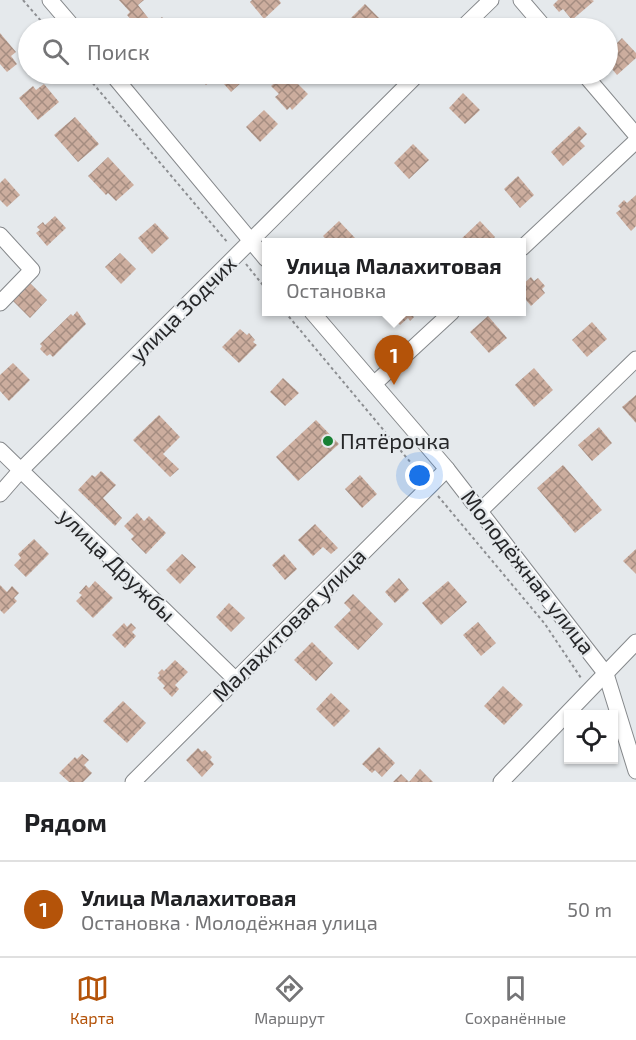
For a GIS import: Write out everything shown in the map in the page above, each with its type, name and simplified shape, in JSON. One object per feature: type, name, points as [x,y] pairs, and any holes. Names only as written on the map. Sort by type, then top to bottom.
[{"type":"street","points":[[50,0],[65,18]]},
{"type":"street","points":[[472,18],[491,0]]},
{"type":"street","points":[[521,0],[536,18]]},
{"type":"street","points":[[119,84],[262,253]]},
{"type":"street","name":"улица Зодчих","points":[[0,494],[20,471],[408,84]]},
{"type":"street","points":[[593,84],[636,135]]},
{"type":"street","points":[[526,244],[636,141]]},
{"type":"street","points":[[0,235],[32,270],[0,303]]},
{"type":"street","name":"Молодёжная улица","points":[[315,316],[447,469],[606,674],[636,771]]},
{"type":"street","points":[[374,384],[448,316]]},
{"type":"street","points":[[480,511],[636,359]]},
{"type":"street","name":"улица Дружбы","points":[[0,450],[235,679]]},
{"type":"street","name":"Малахитовая улица","points":[[133,782],[447,469]]},
{"type":"street","points":[[501,782],[636,642]]},
{"type":"path","points":[[23,0],[38,18]]},
{"type":"path","points":[[93,84],[262,283]]},
{"type":"path","points":[[288,316],[545,624],[590,690]]},
{"type":"building","points":[[119,0],[144,0],[138,5],[148,18],[130,18],[127,15],[130,12]]},
{"type":"building","points":[[252,0],[279,0],[281,3],[263,18],[250,2]]},
{"type":"building","points":[[558,0],[594,1],[574,18],[570,18],[563,9],[559,12],[553,5]]},
{"type":"building","points":[[365,4],[379,18],[351,18]]},
{"type":"building","points":[[0,33],[16,52],[11,56],[17,64],[7,72],[0,64]]},
{"type":"building","points":[[622,38],[636,53],[636,58],[618,74],[618,42]]},
{"type":"building","points":[[44,84],[59,102],[38,120],[19,98],[33,86],[36,90]]},
{"type":"building","points":[[224,84],[240,84],[231,92]]},
{"type":"building","points":[[273,84],[298,84],[308,94],[292,110],[290,107],[287,110],[275,97],[279,94],[271,86]]},
{"type":"building","points":[[463,93],[480,110],[465,124],[449,108]]},
{"type":"building","points":[[264,110],[278,124],[260,142],[246,127]]},
{"type":"building","points":[[75,117],[99,144],[78,162],[54,135]]},
{"type":"building","points":[[579,126],[587,134],[580,141],[585,146],[563,166],[551,152]]},
{"type":"building","points":[[413,144],[429,160],[409,179],[394,163]]},
{"type":"building","points":[[108,157],[134,185],[116,201],[108,193],[106,195],[88,176]]},
{"type":"building","points":[[518,176],[534,195],[520,208],[504,189]]},
{"type":"building","points":[[5,178],[20,195],[7,207],[0,200],[0,183]]},
{"type":"building","points":[[636,195],[636,226],[631,231],[616,213],[621,209],[618,206],[624,200],[627,203]]},
{"type":"building","points":[[55,216],[66,228],[47,246],[36,233],[40,230],[37,227],[43,222],[45,225]]},
{"type":"building","points":[[339,221],[355,238],[325,238],[323,236]]},
{"type":"building","points":[[480,221],[495,237],[494,238],[462,238]]},
{"type":"building","points":[[155,223],[169,238],[152,254],[138,238]]},
{"type":"building","points":[[120,253],[136,269],[121,284],[105,267]]},
{"type":"building","points":[[531,277],[534,281],[538,278],[545,286],[542,289],[545,293],[531,306],[526,300],[526,281]]},
{"type":"building","points":[[29,282],[47,300],[30,318],[12,300]]},
{"type":"building","points":[[77,311],[86,324],[53,357],[50,354],[47,356],[40,349],[42,346],[40,344]]},
{"type":"building","points":[[391,316],[414,317],[410,321],[408,318],[400,325]]},
{"type":"building","points":[[488,316],[507,338],[489,353],[470,332]]},
{"type":"building","points":[[592,322],[607,339],[587,357],[572,340]]},
{"type":"building","points":[[240,329],[247,335],[249,333],[257,345],[239,363],[222,347]]},
{"type":"building","points":[[13,363],[30,380],[9,401],[0,391],[0,375]]},
{"type":"building","points":[[534,368],[553,390],[534,407],[515,385]]},
{"type":"building","points":[[283,378],[299,393],[285,406],[270,392]]},
{"type":"building","points":[[636,395],[636,423],[622,407]]},
{"type":"building","points":[[159,415],[180,437],[163,454],[179,469],[170,477],[133,440]]},
{"type":"building","points":[[316,420],[339,444],[298,481],[276,457]]},
{"type":"building","points":[[599,427],[612,443],[592,461],[578,445]]},
{"type":"building","points":[[563,465],[602,510],[575,533],[537,488]]},
{"type":"building","points":[[101,471],[116,485],[103,498],[122,518],[115,526],[78,490],[92,475],[95,477]]},
{"type":"building","points":[[360,475],[377,494],[362,508],[345,489]]},
{"type":"building","points":[[137,513],[144,521],[149,516],[166,533],[146,554],[131,539],[134,536],[124,526]]},
{"type":"building","points":[[315,524],[338,548],[331,554],[323,547],[313,556],[298,540]]},
{"type":"building","points":[[34,539],[49,554],[26,577],[14,565],[21,558],[18,554]]},
{"type":"building","points":[[636,549],[636,574],[623,561]]},
{"type":"building","points":[[182,554],[196,567],[180,584],[166,570]]},
{"type":"building","points":[[284,554],[297,569],[285,580],[272,565]]},
{"type":"building","points":[[399,578],[409,590],[395,603],[385,592]]},
{"type":"building","points":[[95,581],[113,598],[93,618],[76,601],[82,595],[79,593],[86,585],[89,588]]},
{"type":"building","points":[[448,581],[467,602],[441,625],[422,603]]},
{"type":"building","points":[[0,585],[7,592],[12,586],[19,593],[14,598],[17,601],[4,614],[0,610]]},
{"type":"building","points":[[353,594],[383,624],[358,650],[334,627],[351,610],[344,603]]},
{"type":"building","points":[[229,603],[245,618],[231,632],[216,617]]},
{"type":"building","points":[[478,622],[496,643],[481,656],[463,635]]},
{"type":"building","points":[[124,623],[127,627],[131,623],[136,628],[132,632],[136,636],[125,648],[112,635]]},
{"type":"building","points":[[312,642],[333,663],[316,681],[294,660]]},
{"type":"building","points":[[175,660],[188,672],[175,685],[179,689],[172,697],[157,678],[162,669],[164,671]]},
{"type":"building","points":[[503,686],[523,705],[504,725],[484,706]]},
{"type":"building","points":[[331,693],[350,711],[334,727],[316,709]]},
{"type":"building","points":[[123,701],[146,723],[127,743],[103,721]]},
{"type":"building","points":[[379,747],[395,763],[382,777],[375,770],[372,773],[362,764]]},
{"type":"building","points":[[198,748],[202,752],[205,750],[212,757],[210,760],[214,764],[202,777],[186,760]]},
{"type":"building","points":[[82,754],[89,760],[84,765],[92,773],[83,782],[69,782],[59,773],[75,757],[77,759]]},
{"type":"building","points":[[420,769],[433,782],[409,782]]},
{"type":"building","points":[[401,774],[409,782],[393,782]]},
{"type":"place","name":"Улица Малахитовая","points":[[394,385]]},
{"type":"place","name":"Пятёрочка","points":[[328,441]]}]
